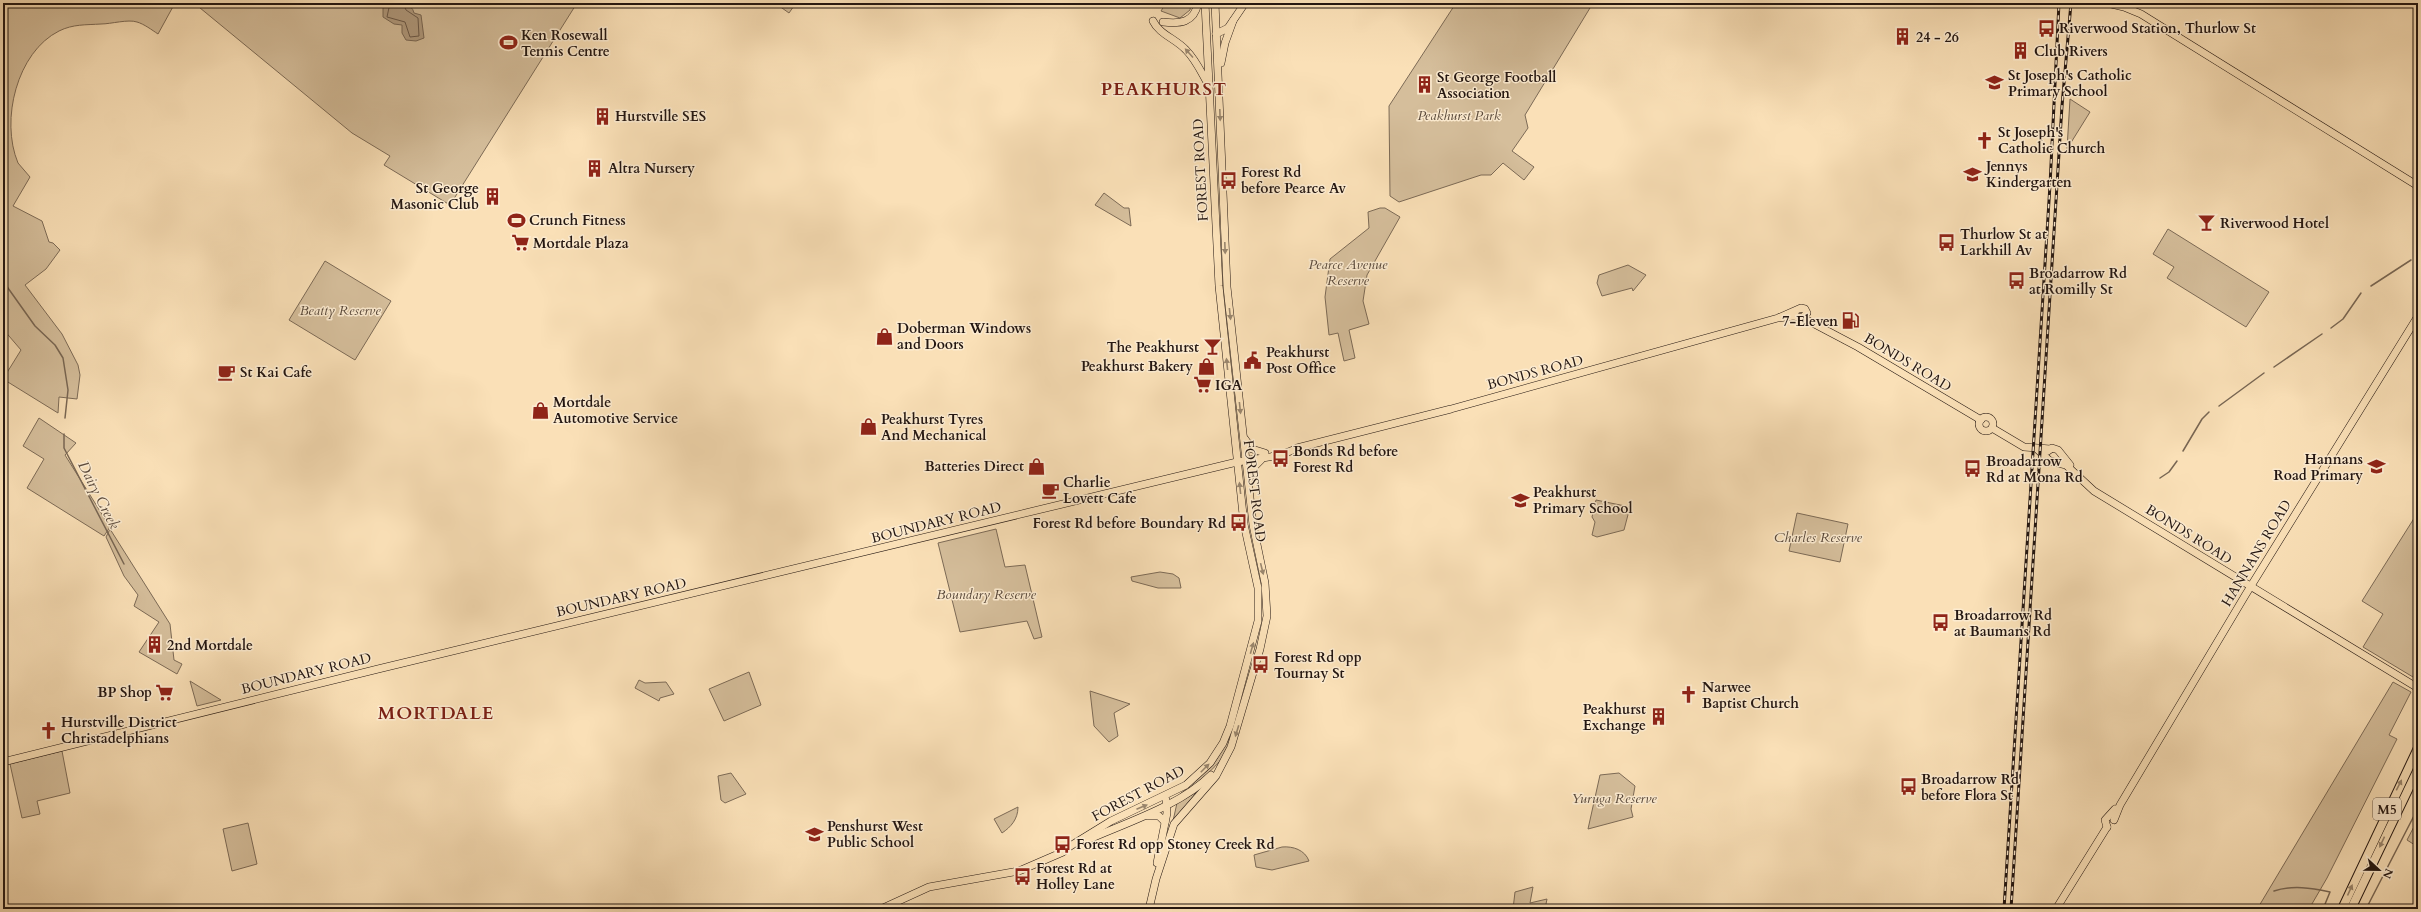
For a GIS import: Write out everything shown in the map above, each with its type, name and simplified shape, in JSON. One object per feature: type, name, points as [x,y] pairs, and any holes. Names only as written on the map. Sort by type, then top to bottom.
[{"type":"highway","name":"M5","points":[[2342,909],[2418,748]]},
{"type":"highway","name":"M5","points":[[2351,909],[2418,769]]},
{"type":"main road","points":[[1163,22],[1180,23],[1187,21],[1194,14],[1198,3]]},
{"type":"main road","name":"FOREST ROAD","points":[[1059,853],[1111,821],[1167,795],[1186,784],[1204,769],[1223,743],[1231,722],[1257,630],[1260,605],[1258,588],[1244,528],[1219,286],[1205,3]]},
{"type":"main road","name":"FOREST ROAD","points":[[1166,848],[1174,824],[1216,776],[1228,754],[1252,677],[1267,616],[1266,587],[1255,541],[1248,484],[1227,287],[1215,3]]},
{"type":"main road","points":[[1216,34],[1224,32],[1245,3]]},
{"type":"main road","points":[[2077,3],[2098,3]]},
{"type":"main road","points":[[2107,3],[2124,7],[2141,14],[2418,186]]},
{"type":"main road","points":[[1216,19],[1224,24],[1234,19]]},
{"type":"main road","points":[[1218,77],[1223,48],[1234,19]]},
{"type":"main road","points":[[1153,21],[1156,28],[1178,43],[1189,53],[1209,86]]},
{"type":"main road","name":"BONDS ROAD","points":[[1246,460],[1264,456],[1290,447],[1297,448],[1458,407],[1778,318],[1801,315],[1981,420],[1982,429],[1988,430],[1992,428],[2021,446],[2038,450]]},
{"type":"main road","name":"HANNANS ROAD","points":[[2056,909],[2107,827],[2113,827],[2112,819],[2250,587],[2418,316]]},
{"type":"main road","points":[[1243,433],[1250,448],[1264,456],[1252,469],[1248,484]]},
{"type":"main road","points":[[2054,448],[2059,451],[2060,457],[2055,461],[2038,450],[2054,448]]},
{"type":"main road","points":[[2047,457],[2050,449]]},
{"type":"main road","name":"BONDS ROAD","points":[[2059,451],[2073,471]]},
{"type":"main road","name":"BOUNDARY ROAD","points":[[3,762],[1246,460]]},
{"type":"main road","name":"BONDS ROAD","points":[[2055,461],[2063,463],[2094,491],[2418,688]]},
{"type":"main road","name":"FOREST ROAD","points":[[881,909],[929,887],[1019,871],[1170,803],[1205,780],[1228,754]]},
{"type":"main road","points":[[1156,879],[1166,848],[1170,803],[1167,795]]},
{"type":"main road","points":[[1149,909],[1156,879],[1165,822],[1170,803]]},
{"type":"main road","points":[[1137,817],[1160,816],[1165,822]]},
{"type":"green space","points":[[3,3],[175,3],[158,34],[148,27],[133,21],[74,26],[59,31],[44,41],[32,54],[16,89],[12,108],[11,127],[13,146],[18,163],[30,177],[13,206],[42,221],[49,242],[53,243],[60,250],[46,269],[25,285],[62,334],[78,365],[80,375],[77,399],[59,397],[58,413],[3,379],[21,350],[3,329]]},
{"type":"green space","points":[[194,3],[577,3],[450,205],[384,165],[390,156],[352,133]]},
{"type":"green space","points":[[775,3],[796,3],[789,13]]},
{"type":"green space","points":[[1166,3],[1191,3],[1190,10],[1180,18],[1161,11]]},
{"type":"green space","name":"Peakhurst Park","points":[[1456,3],[1593,3],[1525,115],[1528,128],[1512,151],[1534,167],[1524,180],[1503,163],[1491,175],[1481,175],[1399,202],[1390,196],[1389,106]]},
{"type":"green space","points":[[2070,99],[2090,112],[2067,149]]},
{"type":"green space","points":[[1104,193],[1124,208],[1129,208],[1131,226],[1095,205]]},
{"type":"green space","name":"Pearce Avenue Reserve","points":[[1385,208],[1400,217],[1367,275],[1363,301],[1369,324],[1349,330],[1355,358],[1344,361],[1338,333],[1329,335],[1325,297],[1330,259],[1369,228],[1368,212]]},
{"type":"green space","points":[[2168,229],[2269,292],[2246,327],[2167,278],[2174,267],[2153,254]]},
{"type":"green space","name":"Beatty Reserve","points":[[325,261],[391,301],[355,360],[289,320]]},
{"type":"green space","points":[[1628,265],[1646,275],[1633,291],[1632,288],[1602,296],[1597,283],[1599,275]]},
{"type":"green space","points":[[39,418],[76,443],[65,455],[110,527],[104,536],[27,488],[44,459],[23,446]]},
{"type":"green space","points":[[1596,500],[1630,507],[1624,530],[1597,537],[1592,535],[1595,522],[1592,517]]},
{"type":"green space","points":[[2418,512],[2418,680],[2363,647],[2383,614],[2362,601]]},
{"type":"green space","name":"Charles Reserve","points":[[1797,513],[1848,524],[1840,562],[1789,551]]},
{"type":"green space","points":[[110,529],[170,624],[174,660],[182,664],[177,674],[139,652],[159,622],[134,606],[138,595],[124,576],[106,537]]},
{"type":"green space","name":"Boundary Reserve","points":[[996,529],[1005,567],[1025,565],[1042,637],[1034,639],[1027,621],[960,632],[938,543]]},
{"type":"green space","points":[[1160,572],[1173,574],[1179,578],[1181,588],[1158,588],[1132,581],[1131,577]]},
{"type":"green space","points":[[749,672],[761,705],[724,721],[709,689]]},
{"type":"green space","points":[[639,680],[645,683],[666,682],[674,694],[660,698],[659,701],[635,688]]},
{"type":"green space","points":[[190,681],[221,700],[197,706]]},
{"type":"green space","points":[[2393,682],[2411,692],[2389,735],[2397,739],[2327,878],[2309,909],[2264,909],[2259,906]]},
{"type":"green space","points":[[1090,691],[1130,704],[1114,713],[1118,736],[1109,742],[1094,726]]},
{"type":"green space","points":[[1230,737],[1230,745],[1219,762],[1202,778],[1178,796],[1213,765]]},
{"type":"green space","points":[[62,751],[70,793],[37,801],[40,814],[22,818],[10,764]]},
{"type":"green space","points":[[731,773],[746,794],[725,803],[721,800],[718,776]]},
{"type":"green space","name":"Yuruga Reserve","points":[[1619,773],[1635,786],[1631,809],[1633,817],[1588,829],[1600,775]]},
{"type":"green space","points":[[1196,793],[1173,821],[1177,803]]},
{"type":"green space","points":[[1018,807],[1017,815],[1013,822],[1002,833],[994,819]]},
{"type":"green space","points":[[2418,819],[2418,847],[2407,840]]},
{"type":"green space","points":[[248,823],[257,864],[232,871],[223,829]]},
{"type":"green space","points":[[1282,847],[1290,847],[1302,851],[1309,861],[1272,870],[1256,867],[1254,855]]},
{"type":"green space","points":[[1533,887],[1530,903],[1547,899],[1545,909],[1513,909],[1515,892]]},
{"type":"water","points":[[391,3],[408,5],[414,13],[421,15],[424,38],[416,41],[406,40],[402,33],[402,25],[394,24],[383,17],[383,8]]},
{"type":"waterway","points":[[2371,286],[2411,260]]},
{"type":"waterway","name":"Dairy Creek","points":[[3,281],[35,326],[55,345],[63,358],[68,390],[65,418]]},
{"type":"waterway","points":[[2331,328],[2343,319],[2361,293]]},
{"type":"waterway","points":[[2274,367],[2322,334]]},
{"type":"waterway","points":[[2219,406],[2264,373]]},
{"type":"waterway","points":[[2183,451],[2202,419],[2209,412]]},
{"type":"waterway","name":"Dairy Creek","points":[[64,434],[64,448],[124,564]]},
{"type":"waterway","points":[[2160,478],[2169,472],[2177,461]]},
{"type":"waterway","points":[[2366,909],[2418,808]]},
{"type":"waterway","points":[[2274,891],[2288,888],[2309,888],[2330,892],[2323,909]]},
{"type":"railway","points":[[2004,909],[2050,185],[2059,3]]},
{"type":"railway","points":[[2011,909],[2062,106],[2071,3]]},
{"type":"place","name":"Riverwood Station, Thurlow St","points":[[2046,28]]},
{"type":"place","name":"24 - 26","points":[[1903,37]]},
{"type":"place","name":"Ken Rosewall Tennis Centre","points":[[508,43]]},
{"type":"place","name":"Club Rivers","points":[[2021,51]]},
{"type":"place","name":"St Joseph's Catholic Primary School","points":[[1995,83]]},
{"type":"place","name":"St George Football Association","points":[[1424,85]]},
{"type":"place","name":"Hurstville SES","points":[[602,116]]},
{"type":"place","name":"St Joseph's Catholic Church","points":[[1985,140]]},
{"type":"place","name":"Altra Nursery","points":[[595,168]]},
{"type":"place","name":"Jennys Kindergarten","points":[[1973,174]]},
{"type":"place","name":"Forest Rd before Pearce Av","points":[[1228,180]]},
{"type":"place","name":"St George Masonic Club","points":[[492,196]]},
{"type":"place","name":"Crunch Fitness","points":[[516,220]]},
{"type":"place","name":"Riverwood Hotel","points":[[2207,223]]},
{"type":"place","name":"Thurlow St at Larkhill Av","points":[[1947,242]]},
{"type":"place","name":"Mortdale Plaza","points":[[520,243]]},
{"type":"place","name":"Broadarrow Rd at Romilly St","points":[[2016,281]]},
{"type":"place","name":"7-Eleven","points":[[1851,321]]},
{"type":"place","name":"Doberman Windows and Doors","points":[[884,336]]},
{"type":"place","name":"The Peakhurst","points":[[1212,347]]},
{"type":"place","name":"Peakhurst Post Office","points":[[1253,360]]},
{"type":"place","name":"Peakhurst Bakery","points":[[1206,366]]},
{"type":"place","name":"St Kai Cafe","points":[[227,372]]},
{"type":"place","name":"IGA","points":[[1202,385]]},
{"type":"place","name":"Mortdale Automotive Service","points":[[540,410]]},
{"type":"place","name":"Peakhurst Tyres And Mechanical","points":[[868,427]]},
{"type":"place","name":"Bonds Rd before Forest Rd","points":[[1280,459]]},
{"type":"place","name":"Batteries Direct","points":[[1037,466]]},
{"type":"place","name":"Hannans Road Primary","points":[[2376,467]]},
{"type":"place","name":"Broadarrow Rd at Mona Rd","points":[[1973,469]]},
{"type":"place","name":"Charlie Lovett Cafe","points":[[1050,490]]},
{"type":"place","name":"Peakhurst Primary School","points":[[1520,500]]},
{"type":"place","name":"Forest Rd before Boundary Rd","points":[[1239,523]]},
{"type":"place","name":"Broadarrow Rd at Baumans Rd","points":[[1941,623]]},
{"type":"place","name":"2nd Mortdale","points":[[154,645]]},
{"type":"place","name":"Forest Rd opp Tournay St","points":[[1261,665]]},
{"type":"place","name":"BP Shop","points":[[165,692]]},
{"type":"place","name":"Narwee Baptist Church","points":[[1689,695]]},
{"type":"place","name":"Peakhurst Exchange","points":[[1659,717]]},
{"type":"place","name":"Hurstville District Christadelphians","points":[[48,730]]},
{"type":"place","name":"Broadarrow Rd before Flora St","points":[[1908,787]]},
{"type":"place","name":"Penshurst West Public School","points":[[814,834]]},
{"type":"place","name":"Forest Rd opp Stoney Creek Rd","points":[[1063,844]]},
{"type":"place","name":"Forest Rd at Holley Lane","points":[[1023,876]]},
{"type":"district","name":"PEAKHURST","points":[[1164,89]]},
{"type":"district","name":"MORTDALE","points":[[436,713]]}]
